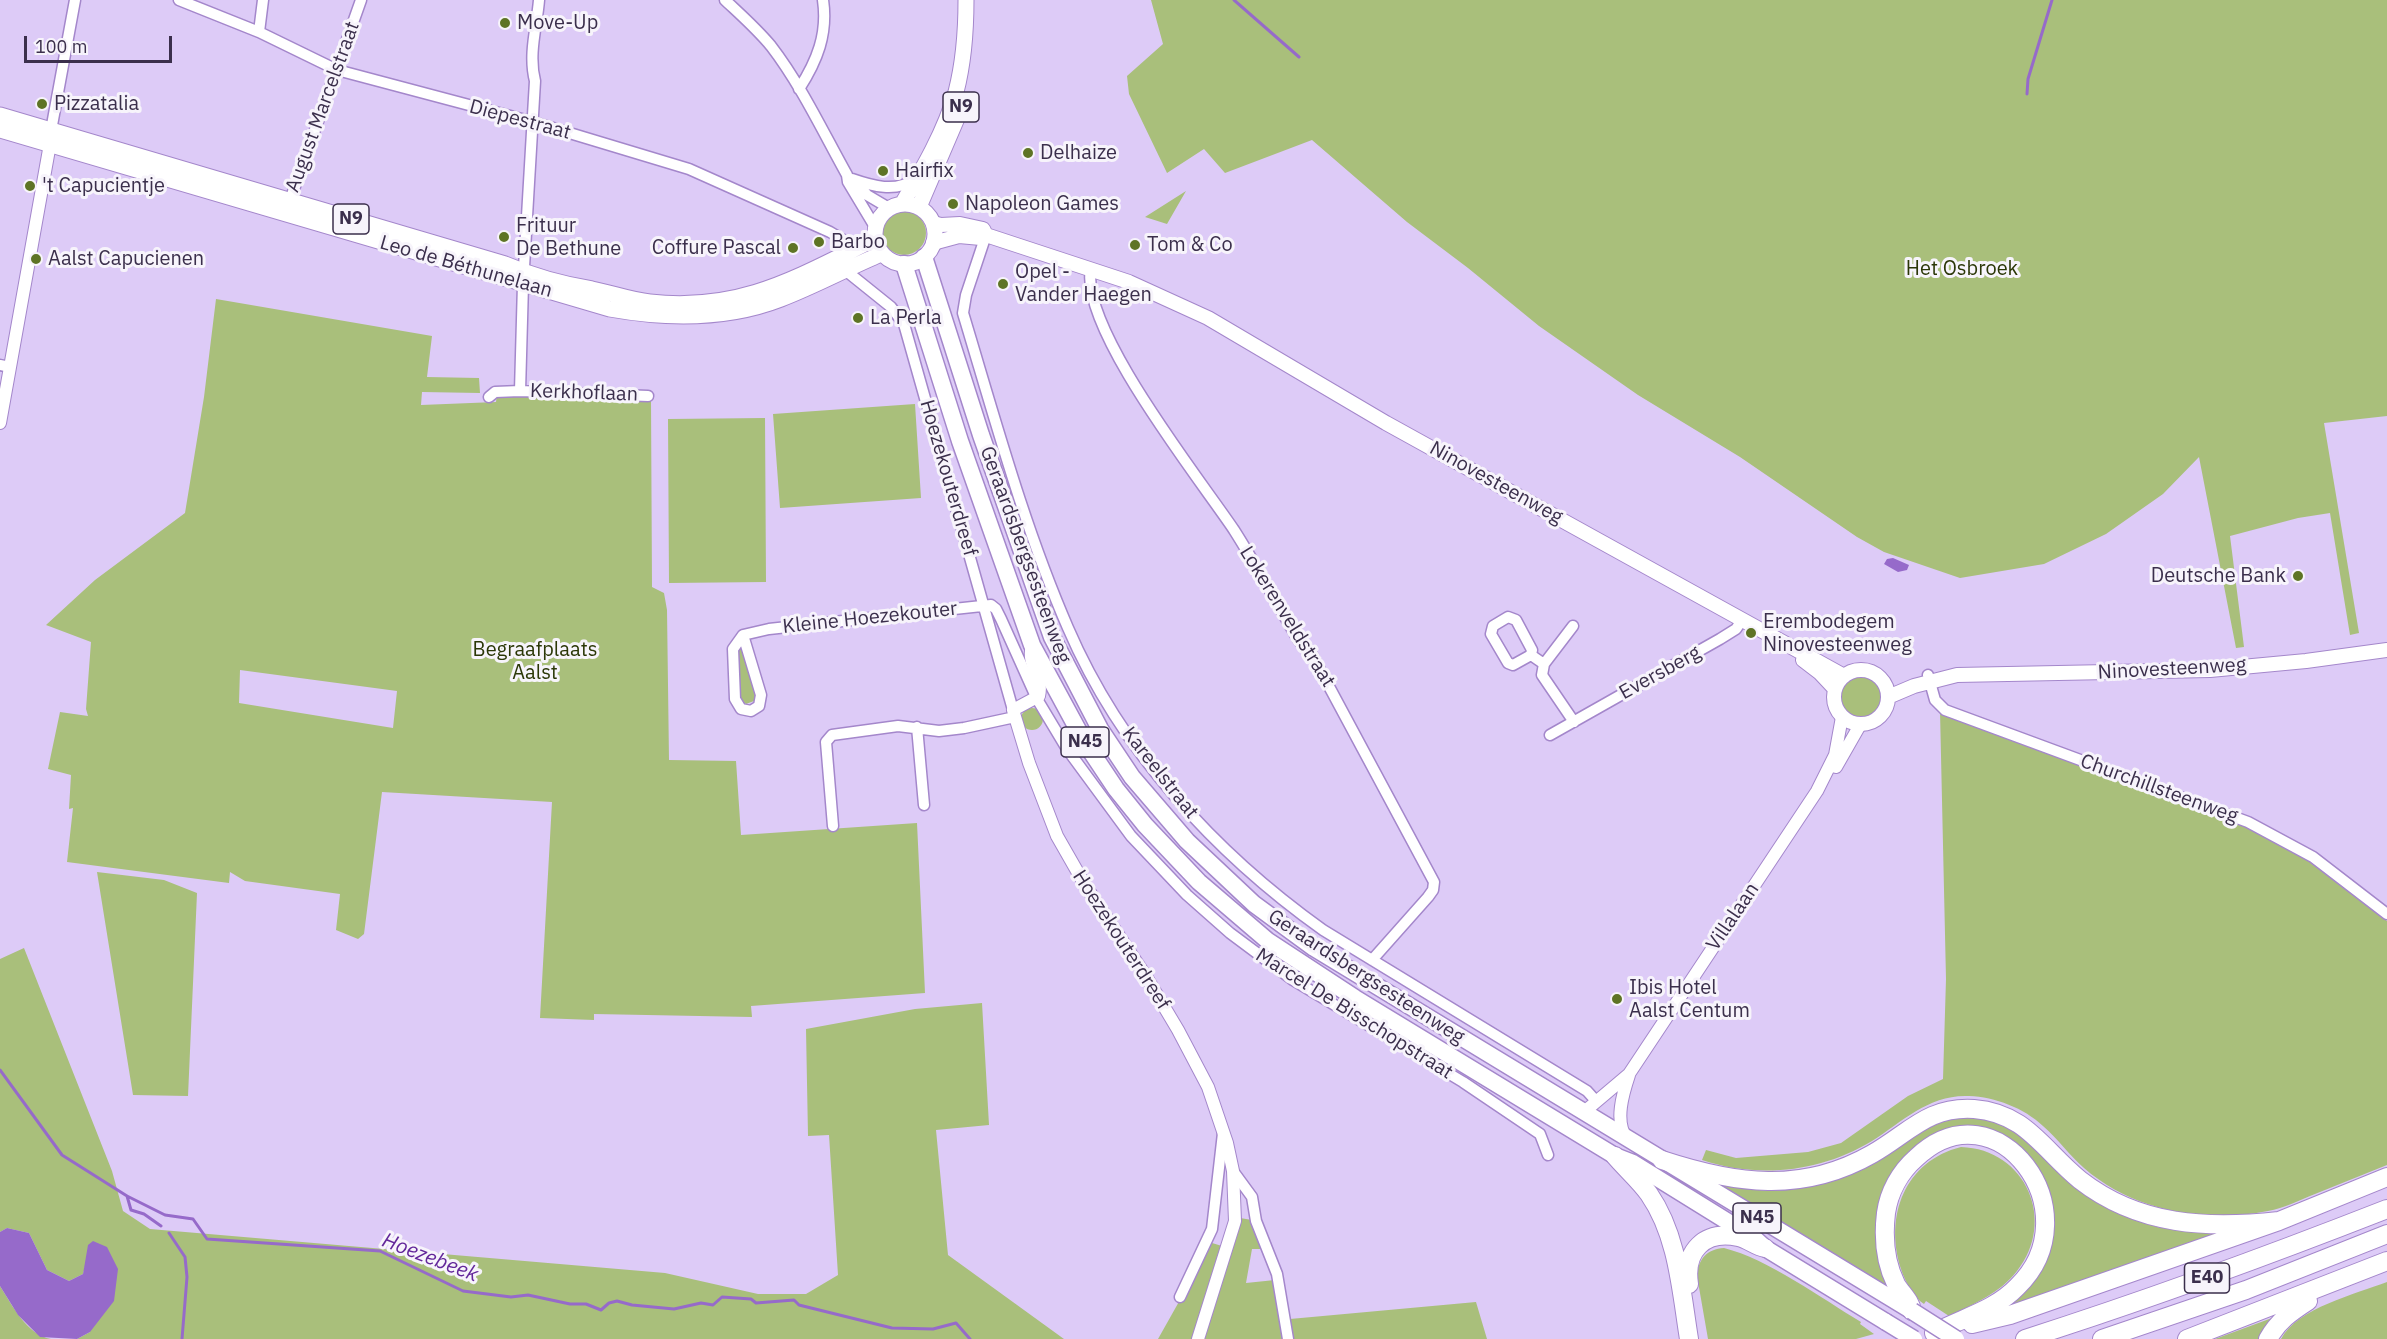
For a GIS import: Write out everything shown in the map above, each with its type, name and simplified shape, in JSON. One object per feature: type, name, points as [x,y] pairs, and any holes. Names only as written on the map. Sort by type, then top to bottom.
[{"type":"highway","name":"Geraardsbergsesteenweg","points":[[924,257],[981,435],[1052,637],[1100,729],[1132,777],[1186,841],[1254,904],[1344,967],[1590,1107],[1627,1139],[1956,1339]]},
{"type":"highway","name":"Geraardsbergsesteenweg","points":[[904,264],[960,441],[1032,645],[1084,741],[1116,789],[1172,856],[1242,920],[1301,964],[1615,1156],[1633,1163],[1913,1339]]},
{"type":"highway","points":[[1662,1160],[1745,1181],[1798,1180],[1833,1171],[1871,1155],[1937,1112],[1974,1109],[1995,1113],[2023,1125],[2086,1184],[2109,1200],[2140,1214],[2174,1222],[2212,1226],[2279,1221]]},
{"type":"highway","points":[[1912,1311],[1911,1304],[1902,1294],[1891,1273],[1885,1244],[1888,1205],[1900,1176],[1922,1152],[1950,1137],[1977,1136],[2001,1143],[2019,1157],[2039,1188],[2045,1210],[2044,1237],[2040,1251],[2028,1274],[2007,1296],[1934,1333]]},
{"type":"highway","points":[[1615,1156],[1648,1193],[1661,1214],[1677,1265],[1689,1339]]},
{"type":"highway","points":[[1913,1339],[2010,1315],[2279,1221],[2387,1177]]},
{"type":"highway","name":"E40","points":[[2025,1339],[2111,1312],[2239,1267],[2387,1209]]},
{"type":"highway","name":"E40","points":[[2102,1339],[2246,1290],[2387,1234]]},
{"type":"highway","points":[[1698,1339],[1688,1272],[1692,1253],[1708,1240],[1728,1236],[1744,1238],[1765,1248]]},
{"type":"highway","points":[[2187,1339],[2387,1261]]},
{"type":"highway","points":[[2268,1339],[2276,1326],[2289,1313],[2320,1296],[2331,1284]]},
{"type":"main road","name":"N9","points":[[896,206],[919,176],[956,93],[964,50],[966,0]]},
{"type":"main road","name":"N9","points":[[919,207],[959,114],[966,90],[974,46],[975,0]]},
{"type":"main road","name":"N9","points":[[0,115],[50,138]]},
{"type":"main road","name":"N9","points":[[0,130],[50,138]]},
{"type":"main road","name":"Leo de Béthunelaan","points":[[50,138],[523,278],[610,309],[644,315],[678,316],[722,313],[779,300],[881,254]]},
{"type":"main road","points":[[896,206],[919,207],[933,223],[933,243],[924,257],[904,264],[889,261],[881,254],[875,233],[879,218],[896,206]]},
{"type":"main road","name":"Ninovesteenweg","points":[[933,223],[965,225],[983,230],[986,235],[1148,289],[1208,318],[1386,423],[1656,570],[1785,645],[1792,646],[1844,676]]},
{"type":"main road","name":"Leo de Béthunelaan","points":[[523,278],[592,289],[634,300],[669,303],[729,299],[769,289],[799,278],[857,248],[875,233]]},
{"type":"main road","points":[[933,243],[959,236],[981,238],[986,235]]},
{"type":"main road","name":"Ninovesteenweg","points":[[1785,645],[1789,651],[1820,673],[1835,688]]},
{"type":"main road","name":"Ninovesteenweg","points":[[1883,682],[1957,675],[2210,670],[2306,661],[2387,650]]},
{"type":"main road","points":[[1852,672],[1869,672],[1883,682],[1888,697],[1887,705],[1877,719],[1860,724],[1850,723],[1842,717],[1834,704],[1835,688],[1844,676],[1852,672]]},
{"type":"main road","name":"Ninovesteenweg","points":[[1888,697],[1929,678]]},
{"type":"street","points":[[0,423],[5,366],[75,0]]},
{"type":"street","name":"Diepestraat","points":[[179,0],[259,32],[336,70],[533,122],[689,169],[830,232],[857,248]]},
{"type":"street","points":[[259,32],[263,0]]},
{"type":"street","name":"August Marcelstraat","points":[[287,207],[361,0]]},
{"type":"street","name":"Kerkhoflaan","points":[[520,391],[523,278],[535,81],[532,71],[539,0]]},
{"type":"street","points":[[725,0],[772,47],[850,177],[867,195],[896,206]]},
{"type":"street","points":[[799,89],[814,67],[825,33],[823,0]]},
{"type":"street","points":[[850,177],[876,186],[893,187],[902,186],[919,176]]},
{"type":"street","points":[[850,177],[848,182],[875,233]]},
{"type":"street","name":"Kareelstraat","points":[[986,235],[966,295],[963,313],[1034,539],[1068,629],[1119,722],[1149,765],[1182,804],[1227,852],[1285,903],[1323,930],[1587,1091],[1590,1107]]},
{"type":"street","name":"Lokerenveldstraat","points":[[1091,269],[1089,280],[1094,305],[1124,370],[1236,533],[1299,641],[1310,651],[1434,882],[1433,890],[1428,897],[1372,960]]},
{"type":"street","name":"Hoezekouterdreef","points":[[845,270],[891,307],[904,324],[990,608],[1014,714],[1033,775],[1057,836],[1085,885],[1147,978],[1208,1087],[1233,1171],[1235,1221],[1198,1339]]},
{"type":"street","name":"Kerkhoflaan","points":[[489,397],[495,392],[520,391],[648,396]]},
{"type":"street","name":"Kleine Hoezekouter","points":[[743,635],[769,629],[962,608],[990,608]]},
{"type":"street","name":"Hoezekouterdreef","points":[[990,608],[1051,725]]},
{"type":"street","points":[[1532,655],[1513,665],[1508,663],[1491,634],[1493,626],[1508,617],[1516,620],[1532,650],[1532,655],[1544,664]]},
{"type":"street","name":"Eversberg","points":[[1550,735],[1720,639],[1736,629],[1742,620]]},
{"type":"street","points":[[1574,626],[1544,664],[1542,675],[1574,722]]},
{"type":"street","points":[[743,635],[761,695],[759,706],[751,711],[741,709],[735,699],[733,649],[743,635]]},
{"type":"street","points":[[833,826],[826,739],[832,735],[898,726],[939,731],[956,729],[1014,714],[1037,699],[1041,687],[1030,660],[1032,645]]},
{"type":"street","name":"Churchillsteenweg","points":[[1929,678],[1935,700],[1946,710],[2248,822],[2313,857],[2387,914]]},
{"type":"street","name":"Villalaan","points":[[1835,763],[1842,717]]},
{"type":"street","name":"Villalaan","points":[[1590,1107],[1629,1074],[1817,791],[1824,787],[1835,763],[1860,724]]},
{"type":"street","name":"Marcel De Bisschopstraat","points":[[1051,725],[1096,791],[1131,836],[1187,895],[1230,933],[1293,980],[1463,1082],[1540,1134],[1548,1155]]},
{"type":"street","points":[[917,727],[924,805]]},
{"type":"street","name":"Villalaan","points":[[1627,1139],[1622,1129],[1622,1098],[1629,1074]]},
{"type":"street","name":"Hoezekouterdreef","points":[[1180,1297],[1212,1228],[1223,1133]]},
{"type":"street","name":"Hoezekouterdreef","points":[[1233,1171],[1252,1197],[1256,1221],[1277,1274],[1288,1339]]},
{"type":"green space","name":"Het Osbroek","points":[[1151,0],[2387,0],[2387,416],[2324,423],[2359,633],[2350,635],[2330,513],[2298,518],[2230,536],[2244,647],[2236,648],[2199,457],[2163,494],[2106,534],[2044,564],[1960,578],[1884,552],[1857,537],[1740,457],[1638,395],[1539,326],[1407,222],[1312,140],[1225,173],[1204,149],[1167,173],[1129,94],[1127,76],[1163,44]]},
{"type":"green space","points":[[1186,191],[1167,224],[1145,217]]},
{"type":"green space","points":[[904,211],[920,217],[926,233],[920,249],[904,255],[888,249],[882,233],[888,217]]},
{"type":"green space","name":"Begraafplaats Aalst","points":[[216,299],[432,336],[427,377],[479,378],[480,393],[422,392],[421,405],[496,402],[497,394],[651,401],[652,587],[664,593],[667,610],[669,760],[736,761],[741,835],[917,823],[925,993],[751,1006],[752,1017],[594,1014],[594,1020],[540,1018],[552,802],[382,792],[364,934],[358,939],[336,930],[340,894],[245,881],[230,872],[229,883],[67,862],[73,808],[69,809],[71,775],[48,769],[60,712],[88,716],[86,709],[91,642],[46,625],[95,580],[185,513],[204,397]],"holes":[[[240,670],[397,691],[393,728],[239,703]]]},
{"type":"green space","points":[[915,404],[921,498],[780,508],[773,414]]},
{"type":"green space","points":[[765,418],[766,582],[669,583],[668,419]]},
{"type":"green space","points":[[741,647],[758,696],[754,701],[746,704],[739,700],[738,652]]},
{"type":"green space","points":[[1860,676],[1875,682],[1881,697],[1875,712],[1860,718],[1845,712],[1839,697],[1845,682]]},
{"type":"green space","points":[[1032,708],[1042,715],[1043,719],[1036,729],[1032,730],[1022,723],[1021,719],[1028,709]]},
{"type":"green space","points":[[1940,711],[1960,721],[2246,826],[2310,861],[2387,921],[2387,1165],[2292,1204],[2268,1211],[2220,1216],[2171,1211],[2125,1195],[2103,1183],[2027,1114],[1999,1101],[1969,1096],[1942,1099],[1929,1104],[1872,1141],[1832,1160],[1811,1166],[1767,1171],[1724,1166],[1702,1160],[1706,1150],[1736,1158],[1808,1152],[1841,1143],[1908,1096],[1943,1079],[1946,979]]},
{"type":"green space","points":[[97,872],[164,880],[197,893],[188,1096],[133,1095]]},
{"type":"green space","points":[[24,948],[112,1171],[123,1211],[150,1229],[665,1273],[758,1294],[806,1294],[838,1275],[829,1135],[808,1136],[806,1029],[915,1009],[982,1003],[989,1125],[936,1130],[948,1255],[1064,1339],[77,1339],[90,1332],[88,1255],[83,1274],[69,1281],[47,1270],[29,1233],[7,1228],[0,1232],[0,959]]},
{"type":"green space","points":[[1982,1117],[2018,1131],[2115,1211],[2157,1227],[2227,1235],[2000,1310],[2024,1290],[2048,1194],[2042,1177],[2026,1154],[1939,1134],[1914,1149],[1876,1243],[1879,1264],[1889,1282],[1884,1286],[1718,1186],[1720,1183],[1738,1188],[1777,1190],[1817,1185],[1854,1173],[1871,1164],[1930,1125],[1950,1118]]},
{"type":"green space","points":[[1961,1147],[1984,1151],[2003,1160],[2018,1174],[2028,1191],[2034,1210],[2034,1231],[2029,1251],[2017,1271],[2003,1286],[1949,1316],[1926,1301],[1924,1304],[1910,1288],[1901,1269],[1896,1249],[1895,1230],[1904,1193],[1913,1178],[1942,1154]]},
{"type":"green space","points":[[1240,1218],[1252,1220],[1262,1249],[1252,1249],[1246,1283],[1275,1280],[1285,1339],[1203,1339],[1237,1236]]},
{"type":"green space","points":[[1212,1243],[1222,1246],[1192,1339],[1158,1339]]},
{"type":"green space","points":[[1724,1248],[1741,1253],[1794,1280],[1861,1322],[1860,1324],[1874,1334],[1856,1339],[1708,1339],[1697,1276],[1698,1270],[1704,1256],[1713,1250]]},
{"type":"green space","points":[[2387,1282],[2387,1339],[2281,1339],[2289,1328],[2313,1311],[2328,1303]]},
{"type":"green space","points":[[0,1286],[27,1325],[35,1332],[51,1339],[0,1339]]},
{"type":"green space","points":[[1476,1302],[1487,1339],[1292,1339],[1290,1319]]},
{"type":"green space","points":[[2272,1318],[2259,1339],[2215,1339]]},
{"type":"shaded area","points":[[1893,558],[1909,565],[1907,570],[1898,572],[1884,564],[1887,559]]},
{"type":"shaded area","points":[[7,1228],[29,1233],[47,1270],[69,1281],[83,1274],[88,1245],[93,1241],[107,1247],[118,1269],[114,1301],[90,1332],[77,1339],[40,1337],[18,1315],[0,1286],[0,1232]]},
{"type":"waterway","points":[[1234,0],[1299,57]]},
{"type":"waterway","points":[[2027,94],[2028,79],[2052,0]]},
{"type":"waterway","name":"Hoezebeek","points":[[0,1070],[62,1155],[127,1196],[165,1215],[193,1219],[207,1239],[380,1251],[463,1291],[511,1297],[528,1295],[570,1304],[586,1304],[601,1310],[609,1303],[617,1301],[632,1305],[674,1309],[701,1303],[713,1305],[722,1297],[751,1299],[756,1303],[794,1300],[799,1305],[892,1328],[933,1329],[956,1323],[970,1339]]},
{"type":"waterway","points":[[127,1196],[131,1210],[144,1214],[161,1226]]},
{"type":"waterway","points":[[169,1233],[185,1257],[187,1277],[182,1339]]},
{"type":"place","name":"Move-Up","points":[[505,23]]},
{"type":"place","name":"Pizzatalia","points":[[42,104]]},
{"type":"place","name":"Delhaize","points":[[1028,153]]},
{"type":"place","name":"Hairfix","points":[[883,171]]},
{"type":"place","name":"'t Capucientje","points":[[30,186]]},
{"type":"place","name":"Napoleon Games","points":[[953,204]]},
{"type":"place","name":"Frituur De Bethune","points":[[504,237]]},
{"type":"place","name":"Barbo","points":[[819,242]]},
{"type":"place","name":"Tom & Co","points":[[1135,245]]},
{"type":"place","name":"Coffure Pascal","points":[[793,248]]},
{"type":"place","name":"Aalst Capucienen","points":[[36,259]]},
{"type":"place","name":"Opel - Vander Haegen","points":[[1003,284]]},
{"type":"place","name":"La Perla","points":[[858,318]]},
{"type":"place","name":"Deutsche Bank","points":[[2298,576]]},
{"type":"place","name":"Erembodegem Ninovesteenweg","points":[[1751,633]]},
{"type":"place","name":"Ibis Hotel Aalst Centum","points":[[1617,999]]}]
